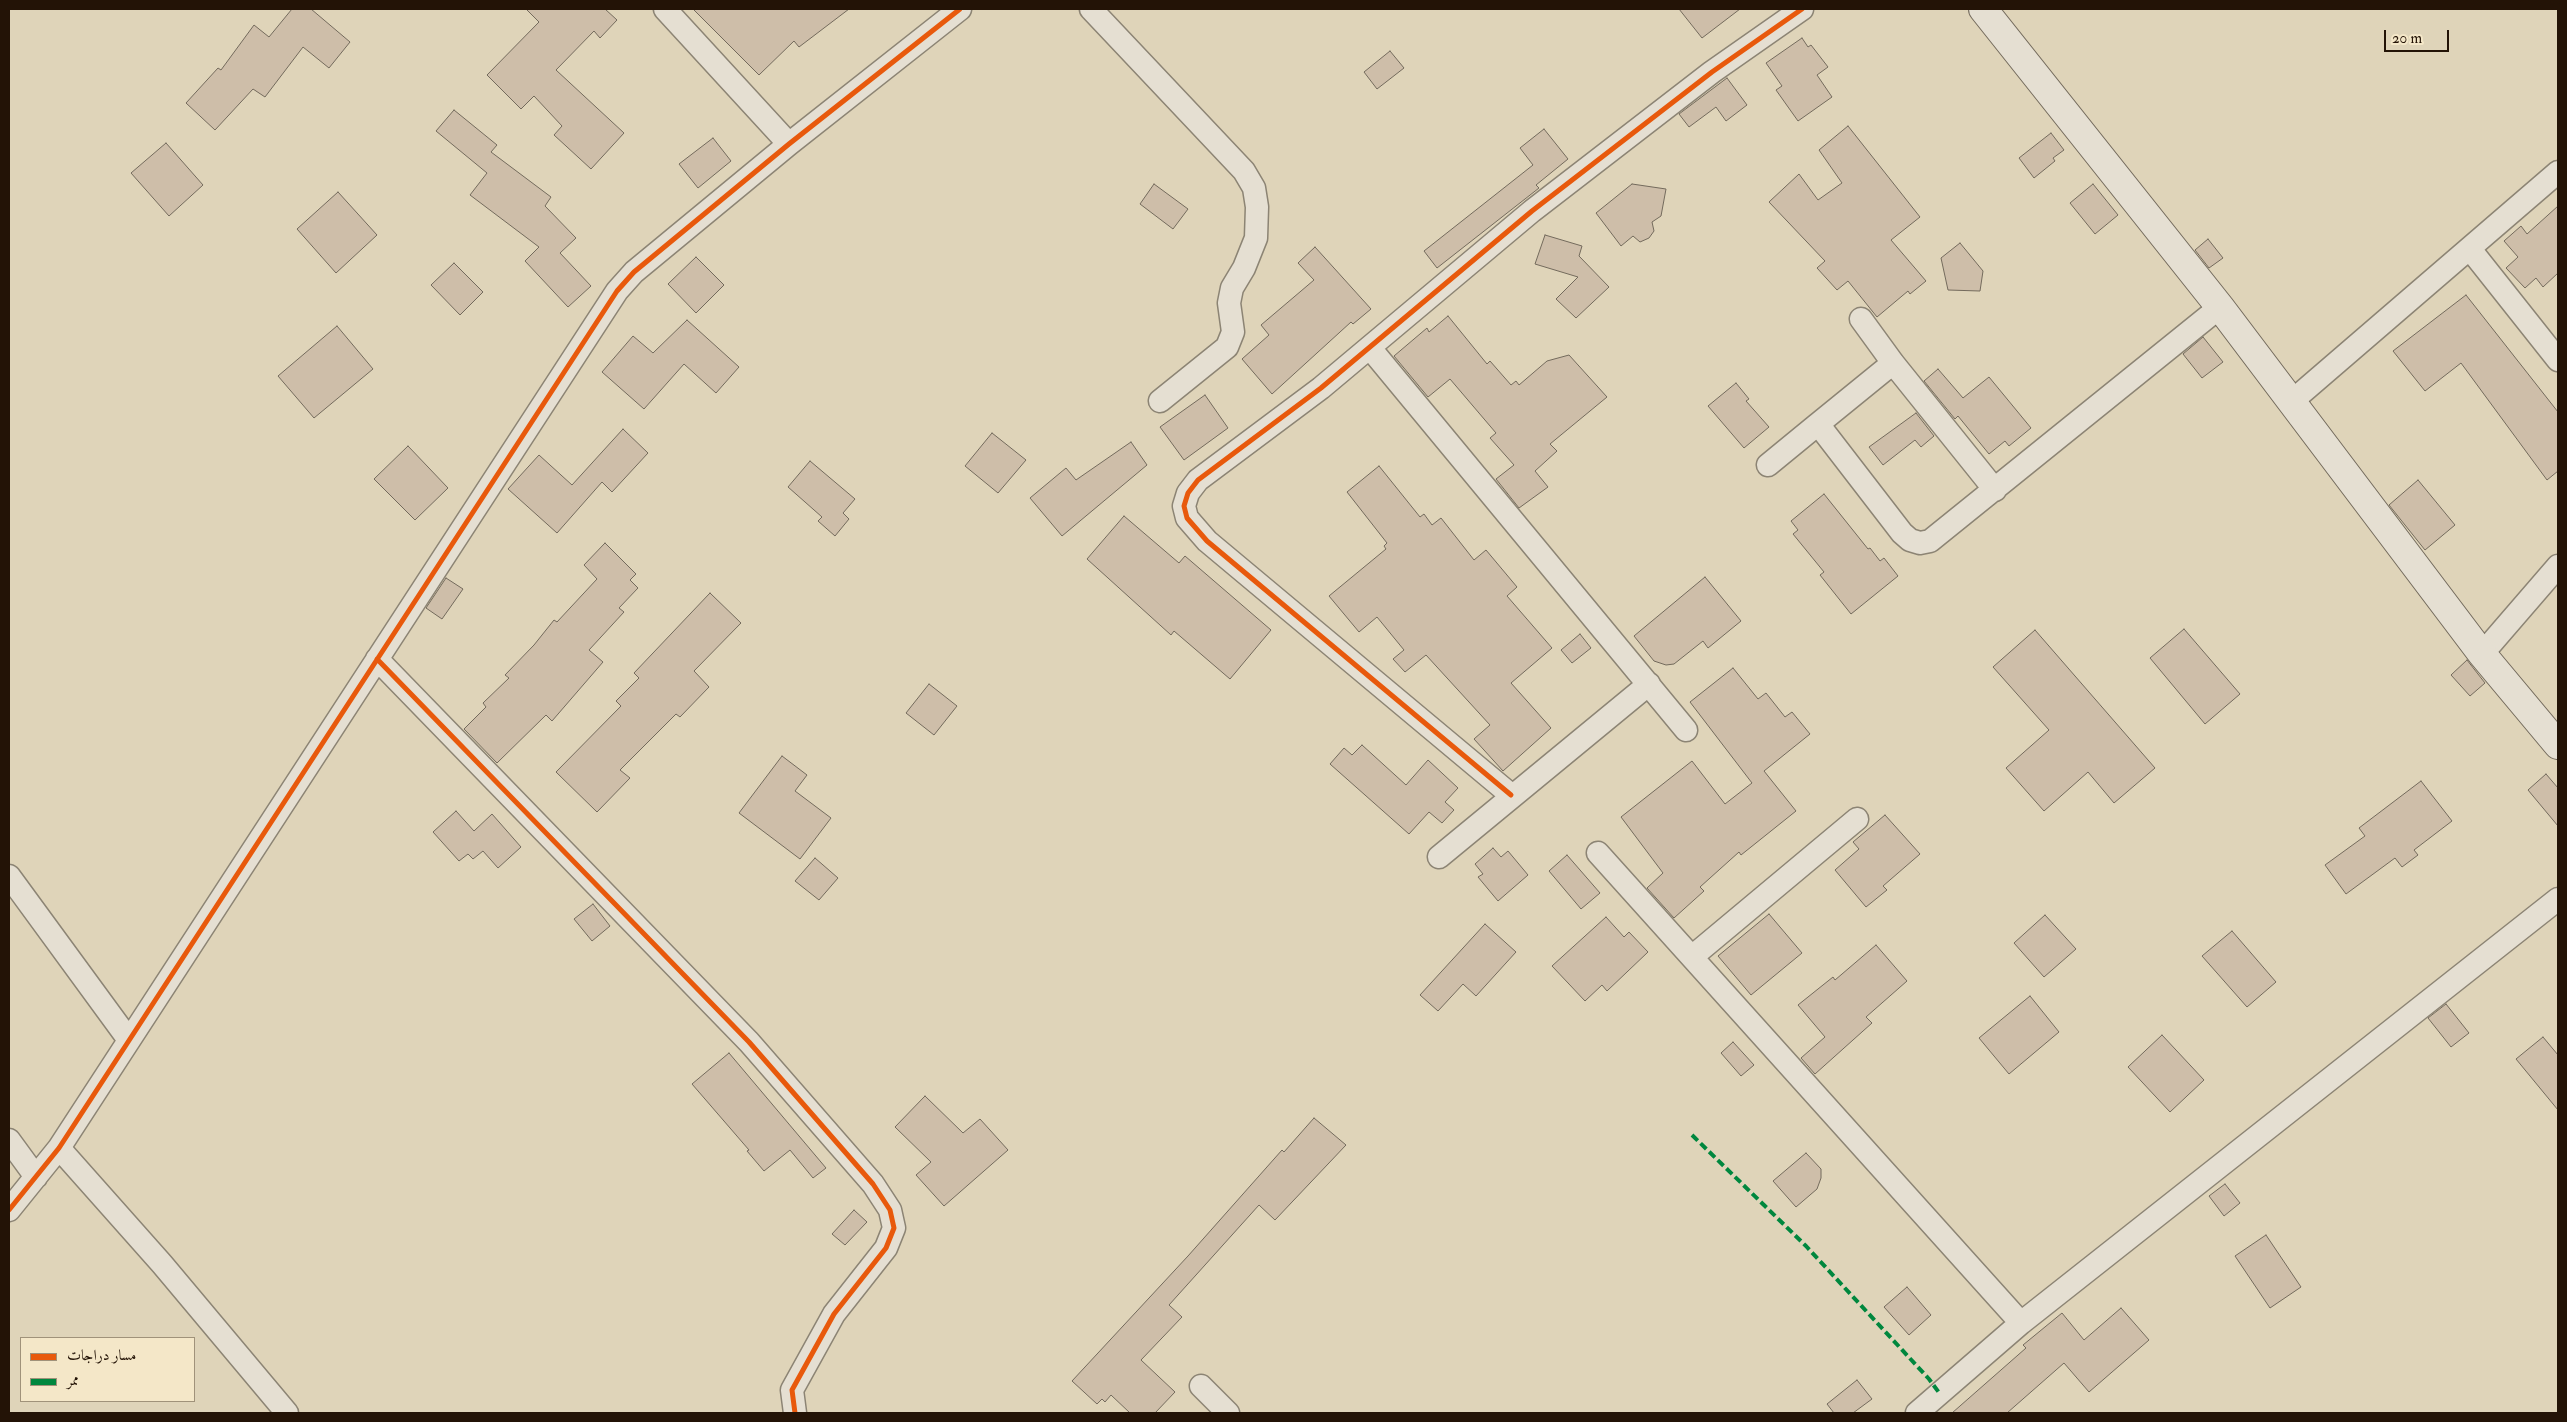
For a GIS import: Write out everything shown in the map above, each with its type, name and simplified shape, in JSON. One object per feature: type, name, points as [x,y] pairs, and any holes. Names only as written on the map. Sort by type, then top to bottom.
[{"type":"main road","points":[[1983,9],[2220,307],[2482,654],[2558,745]]},
{"type":"street","points":[[665,9],[789,144]]},
{"type":"street","points":[[9,1210],[60,1148],[616,291],[634,272],[789,144],[960,9]]},
{"type":"street","points":[[1091,9],[1244,171],[1254,188],[1257,207],[1256,238],[1244,268],[1232,288],[1229,303],[1233,332],[1227,347],[1160,401]]},
{"type":"street","points":[[1512,795],[1207,541],[1187,518],[1184,506],[1188,492],[1198,480],[1370,348],[1448,280],[1532,211],[1712,72],[1802,9]]},
{"type":"street","points":[[2291,402],[2558,172]]},
{"type":"street","points":[[2470,249],[2558,360]]},
{"type":"street","points":[[1818,424],[1895,524],[1910,540],[1920,543],[1930,542],[2220,307]]},
{"type":"street","points":[[1861,319],[1893,364],[1995,490]]},
{"type":"street","points":[[1370,348],[1686,730]]},
{"type":"street","points":[[1768,465],[1893,364]]},
{"type":"street","points":[[2482,654],[2558,566]]},
{"type":"street","points":[[377,658],[749,1042],[874,1184],[890,1210],[894,1228],[886,1248],[834,1314],[792,1390],[795,1413]]},
{"type":"street","points":[[1439,856],[1648,684]]},
{"type":"street","points":[[1693,956],[1857,819]]},
{"type":"street","points":[[1598,853],[1693,956],[2021,1323]]},
{"type":"street","points":[[9,876],[129,1040]]},
{"type":"street","points":[[1917,1413],[2021,1323],[2558,899]]},
{"type":"street","points":[[9,1140],[36,1177]]},
{"type":"street","points":[[60,1148],[162,1264],[287,1413]]},
{"type":"street","points":[[1201,1386],[1228,1413]]},
{"type":"building","points":[[292,9],[311,9],[350,42],[329,68],[303,47],[265,97],[253,89],[215,130],[186,103],[218,68],[221,70],[254,25],[269,37]]},
{"type":"building","points":[[526,9],[605,9],[617,20],[600,38],[594,31],[556,70],[624,133],[591,169],[554,135],[562,126],[534,96],[521,109],[487,75],[539,22]]},
{"type":"building","points":[[693,9],[849,9],[799,47],[794,41],[759,75]]},
{"type":"building","points":[[1679,9],[1740,9],[1702,38]]},
{"type":"building","points":[[1802,38],[1808,47],[1811,45],[1828,67],[1817,75],[1832,97],[1798,121],[1776,90],[1782,86],[1766,63]]},
{"type":"building","points":[[1390,51],[1404,68],[1377,89],[1364,72]]},
{"type":"building","points":[[1727,78],[1747,105],[1726,121],[1716,107],[1689,127],[1679,114]]},
{"type":"building","points":[[454,110],[497,145],[491,152],[551,197],[545,206],[576,238],[560,253],[591,286],[568,307],[525,261],[539,247],[470,195],[487,173],[436,131]]},
{"type":"building","points":[[1848,126],[1920,217],[1891,240],[1926,281],[1910,294],[1908,291],[1877,317],[1848,281],[1837,290],[1817,268],[1825,261],[1769,202],[1799,174],[1818,200],[1842,183],[1819,150]]},
{"type":"building","points":[[1544,129],[1568,159],[1536,185],[1539,188],[1437,268],[1424,251],[1533,165],[1520,148]]},
{"type":"building","points":[[2051,133],[2064,150],[2053,158],[2055,161],[2034,178],[2019,158]]},
{"type":"building","points":[[713,138],[731,161],[698,188],[679,164]]},
{"type":"building","points":[[166,143],[203,185],[169,216],[131,173]]},
{"type":"building","points":[[1154,184],[1188,209],[1173,229],[1140,204]]},
{"type":"building","points":[[1632,184],[1666,189],[1661,216],[1652,222],[1654,231],[1649,238],[1640,242],[1633,236],[1621,246],[1596,213]]},
{"type":"building","points":[[2093,184],[2118,215],[2095,234],[2070,203]]},
{"type":"building","points":[[338,192],[377,235],[336,273],[297,229]]},
{"type":"building","points":[[2558,206],[2558,273],[2543,287],[2536,278],[2525,288],[2506,268],[2518,257],[2504,241],[2521,226],[2527,234]]},
{"type":"building","points":[[1545,235],[1582,246],[1579,256],[1609,287],[1576,318],[1556,299],[1578,277],[1535,264]]},
{"type":"building","points":[[2208,239],[2223,258],[2209,268],[2195,250]]},
{"type":"building","points":[[1960,243],[1983,271],[1980,291],[1948,290],[1941,258]]},
{"type":"building","points":[[1315,247],[1371,309],[1353,324],[1351,322],[1272,394],[1242,359],[1269,335],[1261,325],[1314,280],[1298,263]]},
{"type":"building","points":[[696,257],[724,285],[696,313],[668,284]]},
{"type":"building","points":[[454,263],[483,292],[460,315],[431,285]]},
{"type":"building","points":[[2466,295],[2558,412],[2558,471],[2547,480],[2461,363],[2425,391],[2393,351]]},
{"type":"building","points":[[1448,316],[1487,364],[1490,361],[1511,385],[1516,381],[1519,385],[1547,361],[1569,355],[1607,397],[1550,444],[1557,451],[1535,471],[1548,487],[1519,508],[1496,479],[1514,465],[1490,438],[1496,433],[1450,379],[1428,397],[1394,356],[1427,328],[1429,332]]},
{"type":"building","points":[[687,320],[739,367],[716,393],[684,364],[644,409],[602,372],[633,336],[653,353]]},
{"type":"building","points":[[337,326],[373,369],[314,418],[278,376]]},
{"type":"building","points":[[2203,337],[2223,362],[2202,378],[2183,354]]},
{"type":"building","points":[[1938,369],[1963,398],[1989,377],[2031,428],[2009,446],[2005,441],[1989,454],[1958,416],[1955,419],[1924,381]]},
{"type":"building","points":[[1736,383],[1749,399],[1746,401],[1769,427],[1744,448],[1708,406]]},
{"type":"building","points":[[1205,395],[1228,428],[1184,460],[1160,427]]},
{"type":"building","points":[[1916,413],[1934,436],[1921,447],[1915,440],[1883,465],[1869,447]]},
{"type":"building","points":[[623,429],[648,453],[612,492],[602,482],[557,533],[508,489],[539,455],[572,485]]},
{"type":"building","points":[[992,433],[1026,460],[998,493],[965,466]]},
{"type":"building","points":[[1131,442],[1147,465],[1062,536],[1030,498],[1066,468],[1076,480]]},
{"type":"building","points":[[408,446],[448,488],[415,520],[374,479]]},
{"type":"building","points":[[810,461],[855,499],[843,513],[849,519],[835,536],[818,521],[822,517],[788,487]]},
{"type":"building","points":[[1379,466],[1420,517],[1424,514],[1432,525],[1441,518],[1474,560],[1486,550],[1517,587],[1507,596],[1552,648],[1511,683],[1551,728],[1503,771],[1474,739],[1490,725],[1426,655],[1405,672],[1393,659],[1404,650],[1377,617],[1359,632],[1329,596],[1386,549],[1384,546],[1387,543],[1347,492]]},
{"type":"building","points":[[2418,480],[2455,525],[2425,550],[2389,505]]},
{"type":"building","points":[[1824,494],[1868,549],[1870,548],[1880,561],[1884,558],[1898,576],[1851,614],[1820,575],[1824,572],[1793,534],[1798,530],[1791,521]]},
{"type":"building","points":[[1124,516],[1179,563],[1185,556],[1271,630],[1230,679],[1174,631],[1171,635],[1087,559]]},
{"type":"building","points":[[605,543],[636,574],[630,580],[638,588],[619,608],[624,612],[589,650],[603,662],[552,721],[546,715],[497,763],[464,729],[486,707],[483,703],[509,678],[505,675],[534,645],[554,620],[557,622],[597,579],[584,565]]},
{"type":"building","points":[[1705,577],[1741,621],[1708,648],[1703,641],[1674,664],[1666,665],[1654,661],[1634,636]]},
{"type":"building","points":[[446,578],[463,589],[442,619],[426,608]]},
{"type":"building","points":[[710,593],[741,623],[694,671],[709,687],[680,717],[676,714],[620,770],[630,778],[597,812],[556,772],[621,706],[616,701],[639,678],[634,673]]},
{"type":"building","points":[[2184,629],[2240,694],[2205,724],[2150,658]]},
{"type":"building","points":[[2035,630],[2155,768],[2114,803],[2088,772],[2044,811],[2006,768],[2049,730],[1993,667]]},
{"type":"building","points":[[1580,634],[1591,648],[1572,663],[1561,650]]},
{"type":"building","points":[[2467,660],[2485,683],[2470,696],[2451,675]]},
{"type":"building","points":[[1733,668],[1758,699],[1766,693],[1785,717],[1792,712],[1810,734],[1764,771],[1796,811],[1741,855],[1739,852],[1700,887],[1704,891],[1674,918],[1647,888],[1663,873],[1621,817],[1692,761],[1725,804],[1752,783],[1690,702]]},
{"type":"building","points":[[929,684],[957,706],[934,735],[906,713]]},
{"type":"building","points":[[1362,745],[1406,785],[1428,760],[1458,788],[1445,802],[1454,810],[1442,823],[1429,812],[1409,834],[1330,764],[1344,748],[1352,755]]},
{"type":"building","points":[[782,756],[807,775],[795,791],[831,818],[800,859],[739,813]]},
{"type":"building","points":[[2546,774],[2558,788],[2558,826],[2528,790]]},
{"type":"building","points":[[2421,781],[2452,821],[2414,850],[2418,855],[2402,867],[2395,858],[2346,894],[2325,865],[2365,836],[2359,828]]},
{"type":"building","points":[[456,811],[474,831],[492,814],[521,847],[498,868],[483,851],[473,859],[468,854],[459,861],[433,832]]},
{"type":"building","points":[[1885,815],[1920,854],[1883,886],[1887,890],[1866,907],[1835,870],[1859,849],[1853,842]]},
{"type":"building","points":[[1493,848],[1501,857],[1508,851],[1528,875],[1498,901],[1478,877],[1483,874],[1475,864]]},
{"type":"building","points":[[1567,855],[1600,893],[1581,909],[1549,871]]},
{"type":"building","points":[[815,858],[838,878],[819,900],[795,881]]},
{"type":"building","points":[[593,904],[610,926],[592,941],[574,919]]},
{"type":"building","points":[[1769,914],[1802,953],[1751,995],[1718,956]]},
{"type":"building","points":[[2045,915],[2076,949],[2044,977],[2014,943]]},
{"type":"building","points":[[1606,917],[1624,937],[1629,932],[1648,952],[1607,991],[1602,985],[1585,1001],[1552,966]]},
{"type":"building","points":[[1485,924],[1516,952],[1476,996],[1463,984],[1438,1011],[1420,995]]},
{"type":"building","points":[[2232,931],[2276,982],[2247,1007],[2202,956]]},
{"type":"building","points":[[1876,945],[1907,981],[1866,1017],[1872,1023],[1815,1074],[1801,1058],[1825,1037],[1798,1005],[1833,977],[1835,980]]},
{"type":"building","points":[[2030,996],[2059,1032],[2009,1074],[1979,1038]]},
{"type":"building","points":[[2446,1004],[2469,1033],[2451,1047],[2428,1018]]},
{"type":"building","points":[[2162,1035],[2204,1080],[2170,1112],[2128,1067]]},
{"type":"building","points":[[2543,1037],[2558,1055],[2558,1110],[2516,1059]]},
{"type":"building","points":[[1733,1042],[1754,1065],[1741,1076],[1721,1053]]},
{"type":"building","points":[[729,1053],[826,1168],[813,1178],[790,1150],[764,1171],[747,1151],[749,1150],[692,1084]]},
{"type":"building","points":[[925,1096],[963,1133],[980,1119],[1008,1150],[944,1206],[916,1175],[931,1162],[895,1127]]},
{"type":"building","points":[[1314,1118],[1346,1145],[1275,1220],[1259,1205],[1169,1305],[1182,1317],[1141,1360],[1175,1392],[1155,1413],[1130,1413],[1111,1395],[1105,1402],[1102,1399],[1097,1404],[1072,1381],[1188,1256],[1282,1150],[1284,1152]]},
{"type":"building","points":[[1806,1153],[1821,1169],[1821,1178],[1817,1189],[1796,1207],[1773,1181]]},
{"type":"building","points":[[2225,1184],[2240,1203],[2224,1216],[2209,1196]]},
{"type":"building","points":[[854,1210],[867,1222],[845,1245],[832,1234]]},
{"type":"building","points":[[2266,1235],[2301,1287],[2270,1308],[2235,1256]]},
{"type":"building","points":[[1907,1287],[1931,1315],[1909,1335],[1884,1307]]},
{"type":"building","points":[[2121,1308],[2149,1340],[2089,1392],[2064,1363],[2007,1413],[1952,1413],[2026,1348],[2023,1345],[2062,1313],[2084,1340]]},
{"type":"building","points":[[1857,1380],[1872,1399],[1853,1413],[1834,1413],[1827,1404]]},
{"type":"marked path","points":[[1692,1135],[1806,1246],[1929,1379],[1940,1394]]},
{"type":"cycle path","points":[[9,1210],[59,1148],[617,291],[634,272],[789,144],[960,9]]},
{"type":"cycle path","points":[[1511,795],[1207,541],[1187,518],[1184,506],[1188,493],[1198,480],[1321,388],[1532,211],[1712,72],[1802,9]]},
{"type":"cycle path","points":[[377,659],[749,1042],[873,1184],[890,1210],[894,1228],[886,1248],[834,1314],[792,1390],[795,1413]]}]
